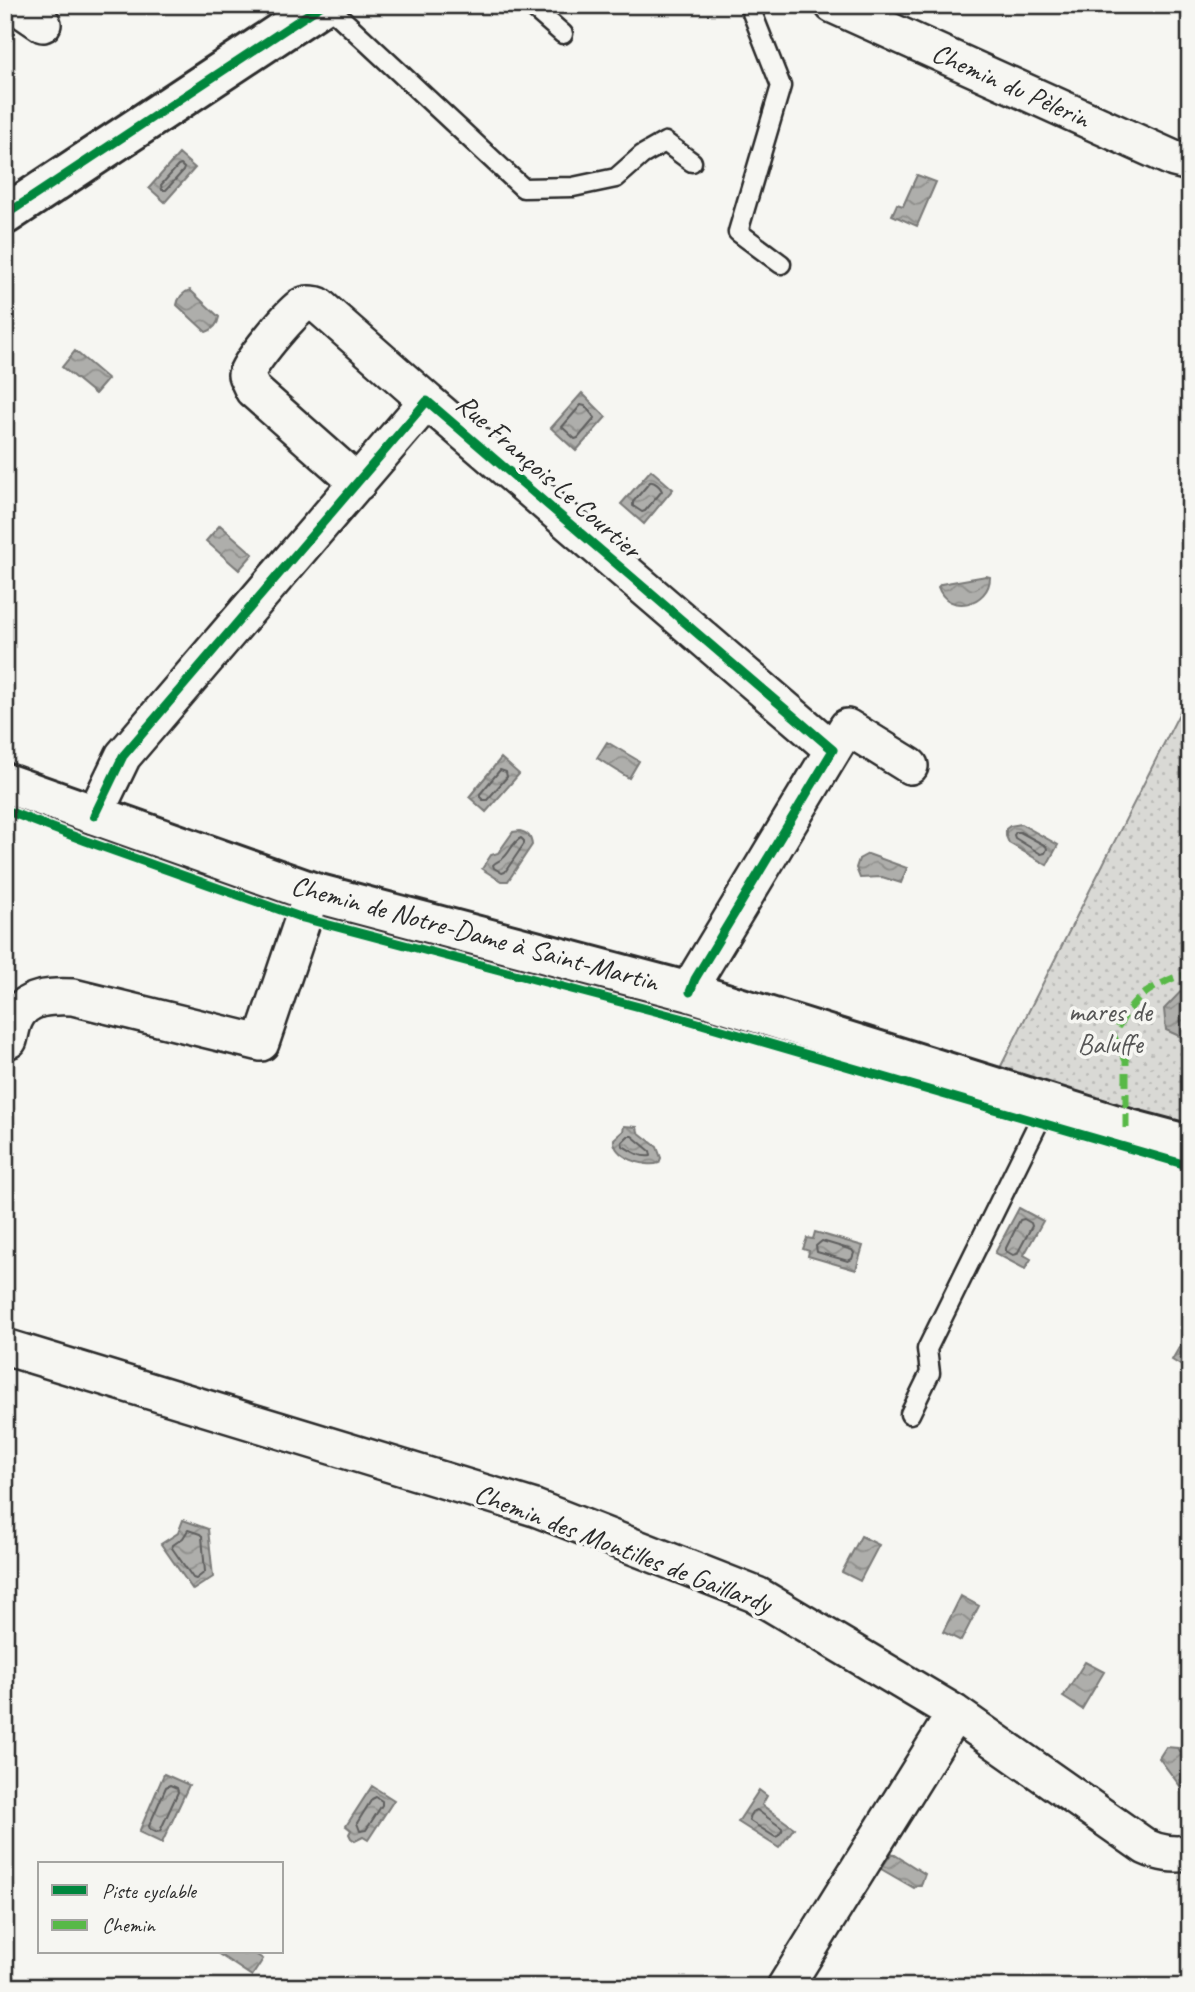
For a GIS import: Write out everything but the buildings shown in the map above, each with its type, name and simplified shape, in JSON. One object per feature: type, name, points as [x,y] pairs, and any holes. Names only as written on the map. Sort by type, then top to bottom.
[{"type":"street","points":[[5,215],[325,5]]},
{"type":"street","name":"Chemin du Pèlerin","points":[[833,5],[1174,159],[1190,163]]},
{"type":"street","points":[[358,483],[253,390],[246,375],[252,362],[299,307],[318,305],[427,401]]},
{"type":"street","name":"Rue François Le Courtier","points":[[94,816],[123,756],[427,401],[833,750]]},
{"type":"street","points":[[690,992],[695,979],[847,727],[910,766]]},
{"type":"street","name":"Chemin de Notre-Dame à Saint-Martin","points":[[5,783],[312,892],[690,992],[1126,1128],[1190,1145]]},
{"type":"street","points":[[9,1040],[15,1016],[31,1001],[51,995],[73,997],[261,1043],[312,892]]},
{"type":"street","name":"Chemin des Montilles de Gaillardy","points":[[5,1347],[535,1508],[757,1595],[955,1713],[1146,1847],[1159,1853],[1190,1853]]},
{"type":"street","points":[[785,1987],[955,1713]]},
{"type":"lane","points":[[325,5],[523,188],[573,187],[616,178],[642,155],[664,142],[692,162]]},
{"type":"lane","points":[[530,5],[563,34]]},
{"type":"lane","points":[[749,5],[781,86],[738,232],[780,264]]},
{"type":"lane","points":[[910,1414],[930,1373],[928,1349],[1048,1104]]},
{"type":"green space","name":"mares de Baluffe","points":[[1190,692],[1190,1136],[997,1074]]},
{"type":"water","points":[[179,154],[195,168],[165,202],[149,188]]},
{"type":"water","points":[[917,175],[936,182],[917,226],[892,215],[897,204],[903,206]]},
{"type":"water","points":[[190,290],[219,317],[209,331],[206,332],[177,305],[181,296]]},
{"type":"water","points":[[75,351],[108,379],[95,394],[62,367]]},
{"type":"water","points":[[582,393],[606,417],[576,451],[551,428]]},
{"type":"water","points":[[651,470],[673,489],[644,524],[621,504]]},
{"type":"water","points":[[220,525],[253,554],[239,570],[206,541]]},
{"type":"water","points":[[990,577],[988,587],[976,600],[968,603],[950,602],[938,587],[941,584]]},
{"type":"water","points":[[607,742],[639,761],[629,778],[597,758]]},
{"type":"water","points":[[501,758],[519,774],[486,812],[469,797]]},
{"type":"water","points":[[1021,824],[1058,845],[1047,865],[1009,843],[1006,829]]},
{"type":"water","points":[[520,831],[529,836],[532,845],[508,881],[501,881],[482,869],[513,832]]},
{"type":"water","points":[[868,854],[907,868],[901,883],[882,877],[860,878],[856,868],[859,859]]},
{"type":"water","points":[[1190,982],[1190,1041],[1166,1030],[1164,1009]]},
{"type":"water","points":[[624,1126],[637,1127],[638,1132],[657,1147],[661,1158],[659,1163],[646,1164],[631,1160],[619,1151],[614,1139],[623,1131]]},
{"type":"water","points":[[1019,1208],[1043,1221],[1024,1255],[1031,1259],[1025,1269],[995,1253]]},
{"type":"water","points":[[815,1232],[863,1246],[856,1270],[808,1256],[809,1251],[803,1249],[807,1238],[813,1239]]},
{"type":"water","points":[[1184,1339],[1190,1342],[1190,1371],[1172,1360]]},
{"type":"water","points":[[183,1520],[208,1529],[213,1577],[193,1590],[161,1544],[178,1533]]},
{"type":"water","points":[[861,1536],[879,1545],[860,1581],[842,1572]]},
{"type":"water","points":[[961,1596],[979,1606],[961,1641],[943,1632]]},
{"type":"water","points":[[1085,1662],[1104,1672],[1082,1709],[1063,1697]]},
{"type":"water","points":[[1166,1747],[1178,1748],[1190,1765],[1190,1792],[1180,1786],[1159,1758]]},
{"type":"water","points":[[164,1774],[189,1785],[162,1843],[139,1832]]},
{"type":"water","points":[[372,1786],[394,1800],[368,1840],[363,1837],[355,1841],[349,1834],[351,1830],[346,1826]]},
{"type":"water","points":[[759,1790],[767,1796],[762,1805],[794,1828],[779,1848],[738,1822]]},
{"type":"water","points":[[892,1853],[925,1874],[921,1885],[914,1888],[881,1869]]},
{"type":"water","points":[[219,1954],[255,1954],[263,1959],[252,1976]]},
{"type":"marked path","points":[[1126,1128],[1126,1061],[1113,1035],[1128,1011],[1145,993],[1173,978],[1190,975]]},
{"type":"cycle path","points":[[5,215],[322,5]]},
{"type":"cycle path","points":[[94,816],[123,756],[427,401],[833,750],[695,979],[690,992]]},
{"type":"cycle path","points":[[5,810],[303,918],[681,1018],[1190,1166]]}]
